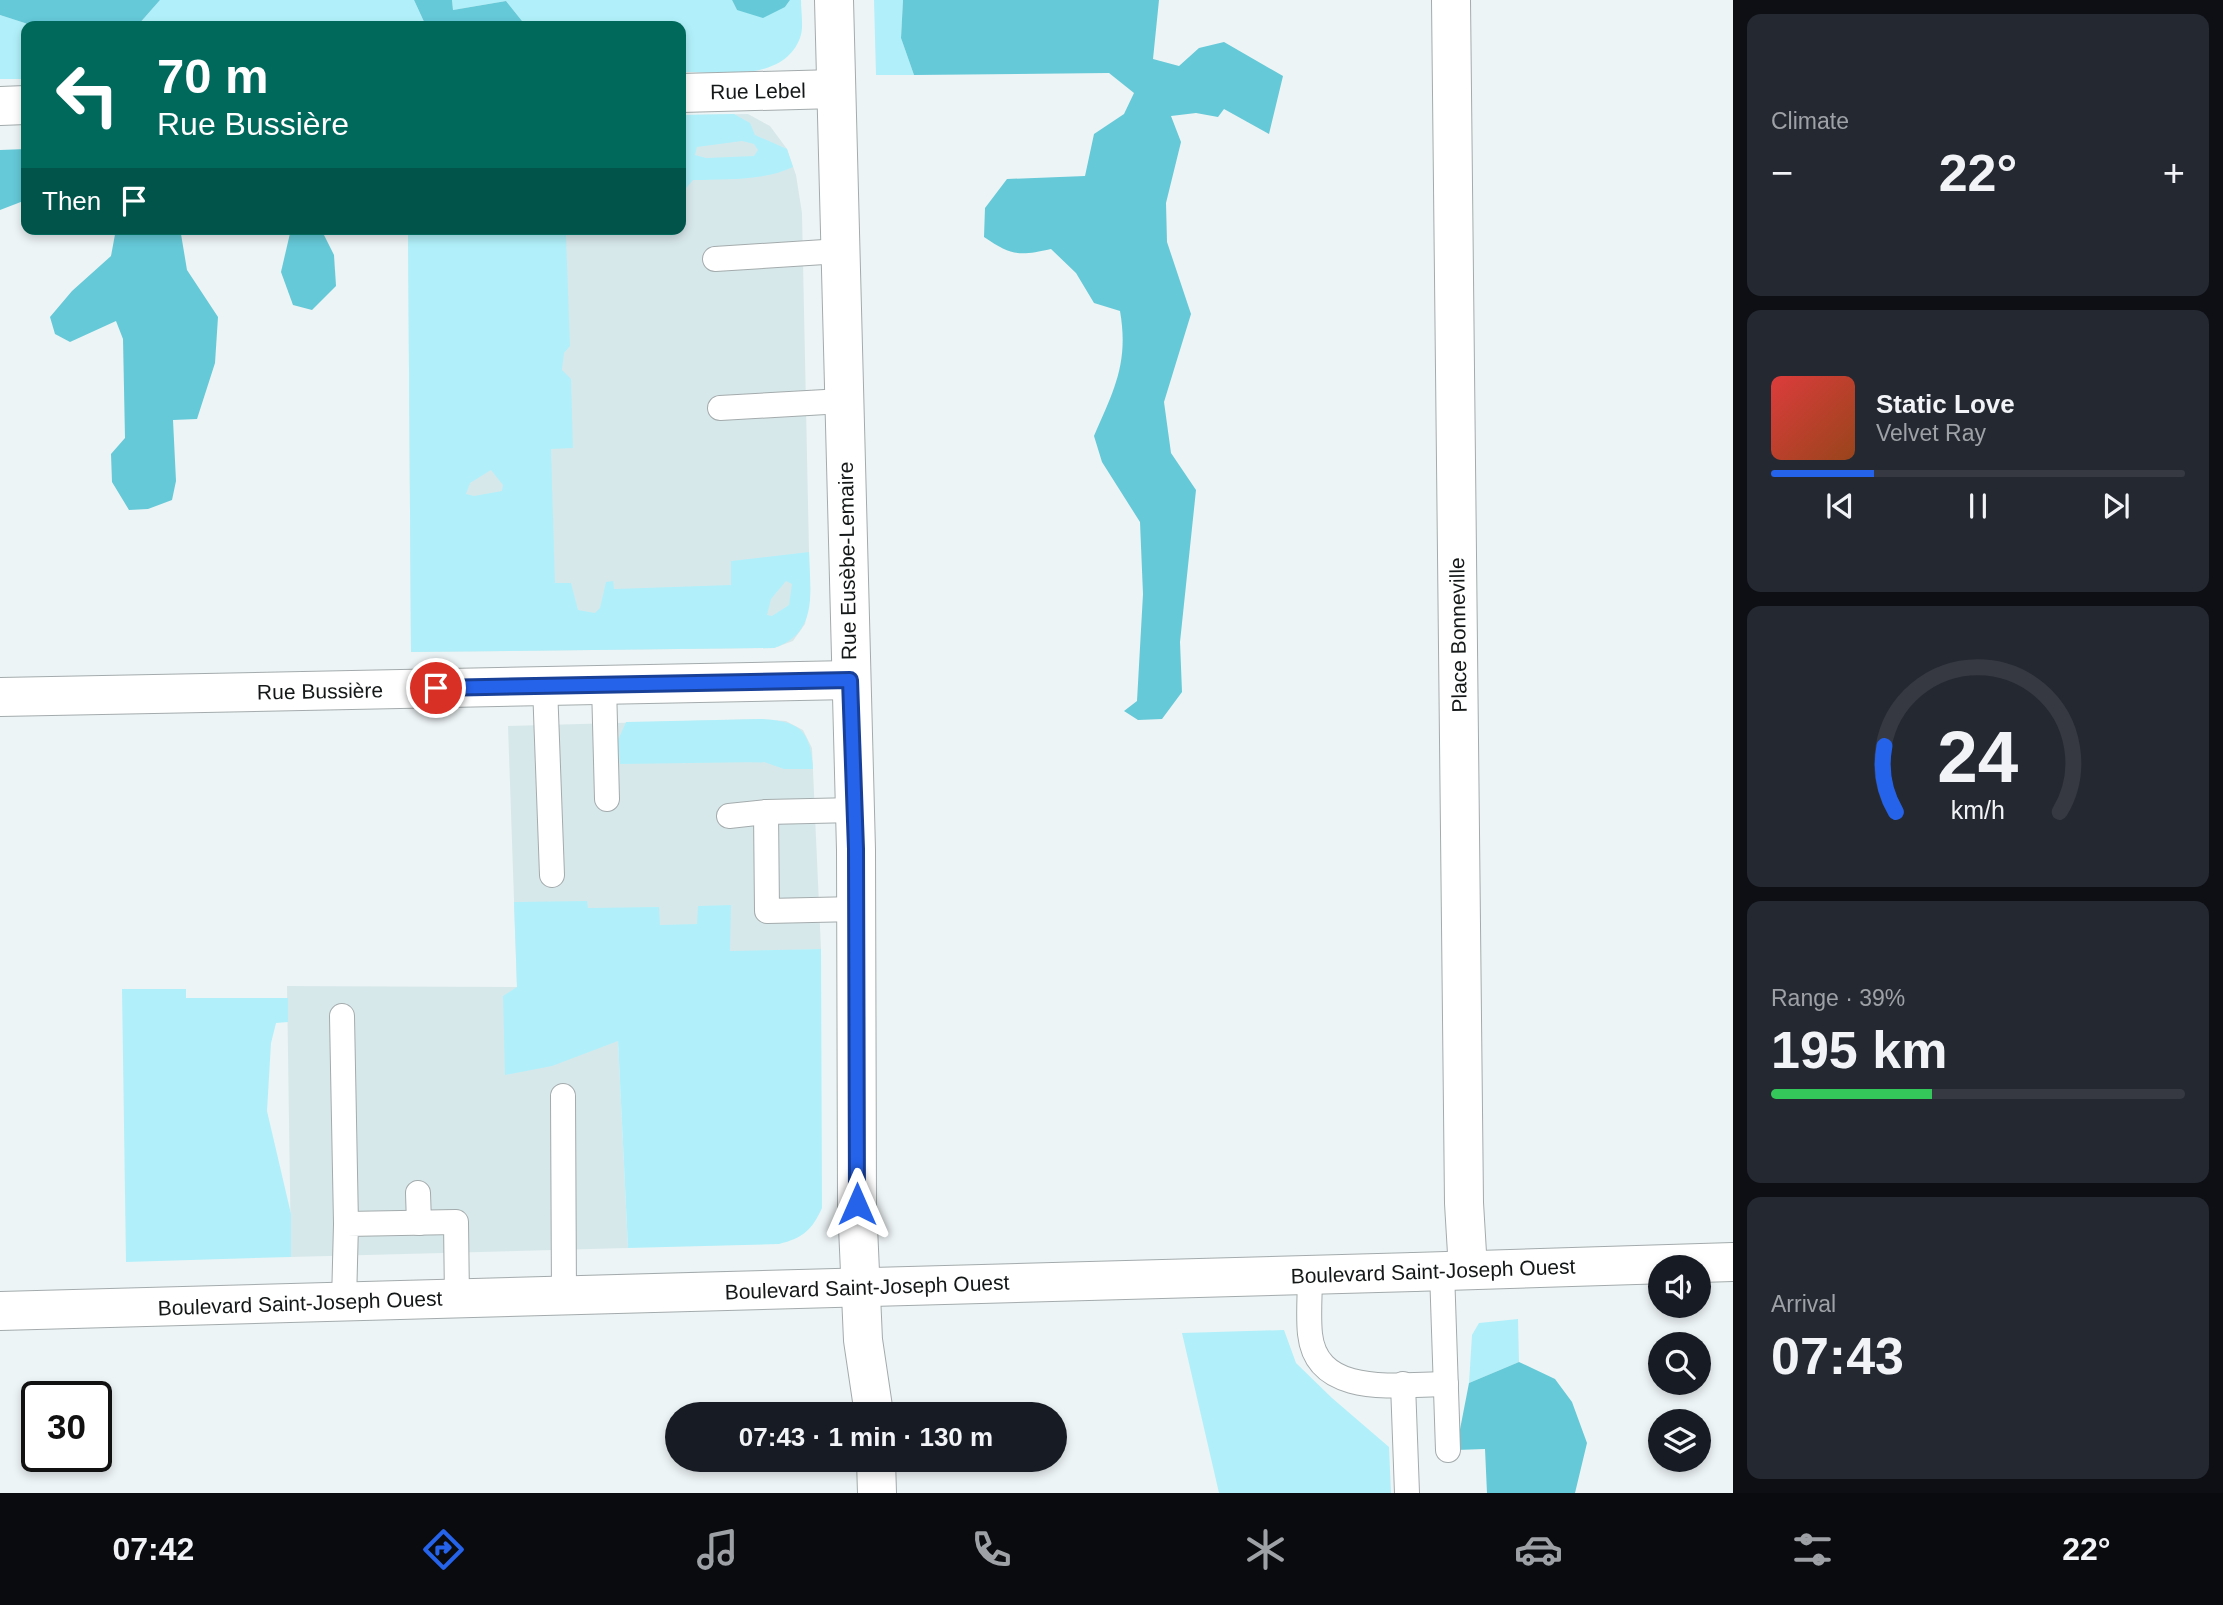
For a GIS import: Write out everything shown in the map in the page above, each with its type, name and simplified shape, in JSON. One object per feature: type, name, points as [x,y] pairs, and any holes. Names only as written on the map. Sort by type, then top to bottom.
[{"type":"street","name":"Rue Eusèbe-Lemaire","points":[[834,0],[857,909],[857,1204],[863,1340],[872,1402]]},
{"type":"street","name":"Place Bonneville","points":[[1441,1271],[1464,1203],[1451,0]]},
{"type":"street","name":"Rue Lebel","points":[[686,93],[836,89]]},
{"type":"street","points":[[0,106],[21,105]]},
{"type":"street","name":"Rue Bussière","points":[[0,697],[850,680]]},
{"type":"street","name":"Boulevard Saint-Joseph Ouest","points":[[0,1311],[1733,1262]]},
{"type":"street","points":[[876,1472],[877,1493]]},
{"type":"lane","points":[[715,259],[840,251]]},
{"type":"lane","points":[[720,408],[843,401]]},
{"type":"lane","points":[[604,685],[607,799]]},
{"type":"lane","points":[[545,686],[552,875]]},
{"type":"lane","points":[[729,816],[766,811],[855,810]]},
{"type":"lane","points":[[766,811],[767,911],[857,909]]},
{"type":"lane","points":[[342,1016],[344,1302]]},
{"type":"lane","points":[[563,1096],[564,1296]]},
{"type":"lane","points":[[418,1193],[419,1223]]},
{"type":"lane","points":[[345,1224],[456,1222],[457,1299]]},
{"type":"lane","points":[[1441,1271],[1448,1450]]},
{"type":"lane","points":[[1310,1275],[1310,1336],[1317,1357],[1333,1375],[1358,1384],[1446,1384]]},
{"type":"lane","points":[[1403,1384],[1406,1493]]},
{"type":"shaded area","points":[[0,0],[160,0],[142,21],[21,22],[0,15]]},
{"type":"shaded area","points":[[160,0],[414,0],[424,21],[142,21]]},
{"type":"shaded area","points":[[414,0],[452,0],[453,10],[506,1],[522,21],[424,21]]},
{"type":"shaded area","points":[[452,0],[732,0],[737,10],[785,7],[790,0],[801,0],[802,30],[792,52],[765,69],[731,73],[686,72],[686,21],[522,21],[506,1],[453,10]]},
{"type":"shaded area","points":[[732,0],[790,0],[785,7],[763,18],[737,10]]},
{"type":"shaded area","points":[[874,0],[903,0],[901,38],[914,75],[876,75]]},
{"type":"shaded area","points":[[903,0],[1159,0],[1153,59],[1179,66],[1199,48],[1224,42],[1283,76],[1269,134],[1224,109],[1218,117],[1196,113],[1171,116],[1181,142],[1166,203],[1167,242],[1191,314],[1164,402],[1171,453],[1196,490],[1180,642],[1182,692],[1162,719],[1138,720],[1124,711],[1137,701],[1143,594],[1140,522],[1102,462],[1094,436],[1118,376],[1123,346],[1120,311],[1094,303],[1076,273],[1051,249],[1016,253],[984,237],[985,208],[1007,179],[1085,176],[1094,134],[1124,114],[1134,93],[1109,73],[914,75],[901,38]]},
{"type":"shaded area","points":[[0,15],[21,22],[21,79],[0,79]]},
{"type":"shaded area","points":[[734,114],[750,123],[755,135],[787,149],[793,167],[757,177],[693,180],[686,188],[686,115]],"holes":[[[742,141],[754,144],[758,150],[754,156],[706,158],[695,155],[697,147]]]},
{"type":"shaded area","points":[[748,114],[770,126],[787,149],[796,175],[802,213],[810,599],[805,624],[793,641],[774,648],[411,652],[408,235],[686,235],[686,115]]},
{"type":"shaded area","points":[[21,149],[21,202],[0,210],[0,150]]},
{"type":"shaded area","points":[[115,235],[181,235],[187,270],[218,317],[215,363],[197,419],[173,420],[176,481],[172,500],[148,509],[129,510],[112,482],[111,454],[125,438],[123,339],[116,321],[70,342],[55,334],[50,317],[72,291],[111,256]]},
{"type":"shaded area","points":[[290,235],[324,235],[334,255],[336,286],[312,310],[293,305],[281,272]]},
{"type":"shaded area","points":[[408,235],[566,235],[570,346],[564,353],[562,370],[571,379],[573,448],[551,449],[555,583],[571,583],[578,610],[595,613],[600,608],[606,582],[613,581],[614,589],[731,585],[731,561],[809,552],[810,596],[805,622],[799,632],[774,648],[411,652]],"holes":[[[491,470],[503,485],[502,491],[474,496],[466,494],[470,483]],[[786,581],[792,584],[789,605],[772,616],[767,615],[771,599]]]},
{"type":"shaded area","points":[[760,719],[786,721],[803,730],[812,748],[821,949],[614,956],[628,1248],[291,1257],[287,986],[517,987],[508,726]]},
{"type":"shaded area","points":[[760,719],[784,722],[800,730],[809,745],[813,769],[784,769],[764,762],[620,764],[618,740],[626,722]]},
{"type":"shaded area","points":[[587,901],[588,908],[659,907],[660,925],[697,924],[698,906],[731,905],[730,951],[821,949],[822,1208],[801,1236],[779,1244],[628,1248],[618,1041],[552,1066],[505,1075],[503,996],[517,987],[514,902]]},
{"type":"shaded area","points":[[122,989],[186,989],[186,998],[288,998],[288,1022],[276,1023],[271,1043],[267,1111],[291,1214],[291,1257],[126,1262]]},
{"type":"shaded area","points":[[1518,1319],[1519,1362],[1469,1383],[1472,1335],[1479,1323]]},
{"type":"shaded area","points":[[1284,1330],[1296,1363],[1389,1447],[1391,1493],[1219,1493],[1182,1333]]},
{"type":"shaded area","points":[[1519,1362],[1555,1379],[1572,1402],[1587,1443],[1575,1493],[1487,1493],[1485,1449],[1456,1450],[1469,1383]]},
{"type":"route","points":[[436,688],[850,680],[856,849],[857,1204]]}]
